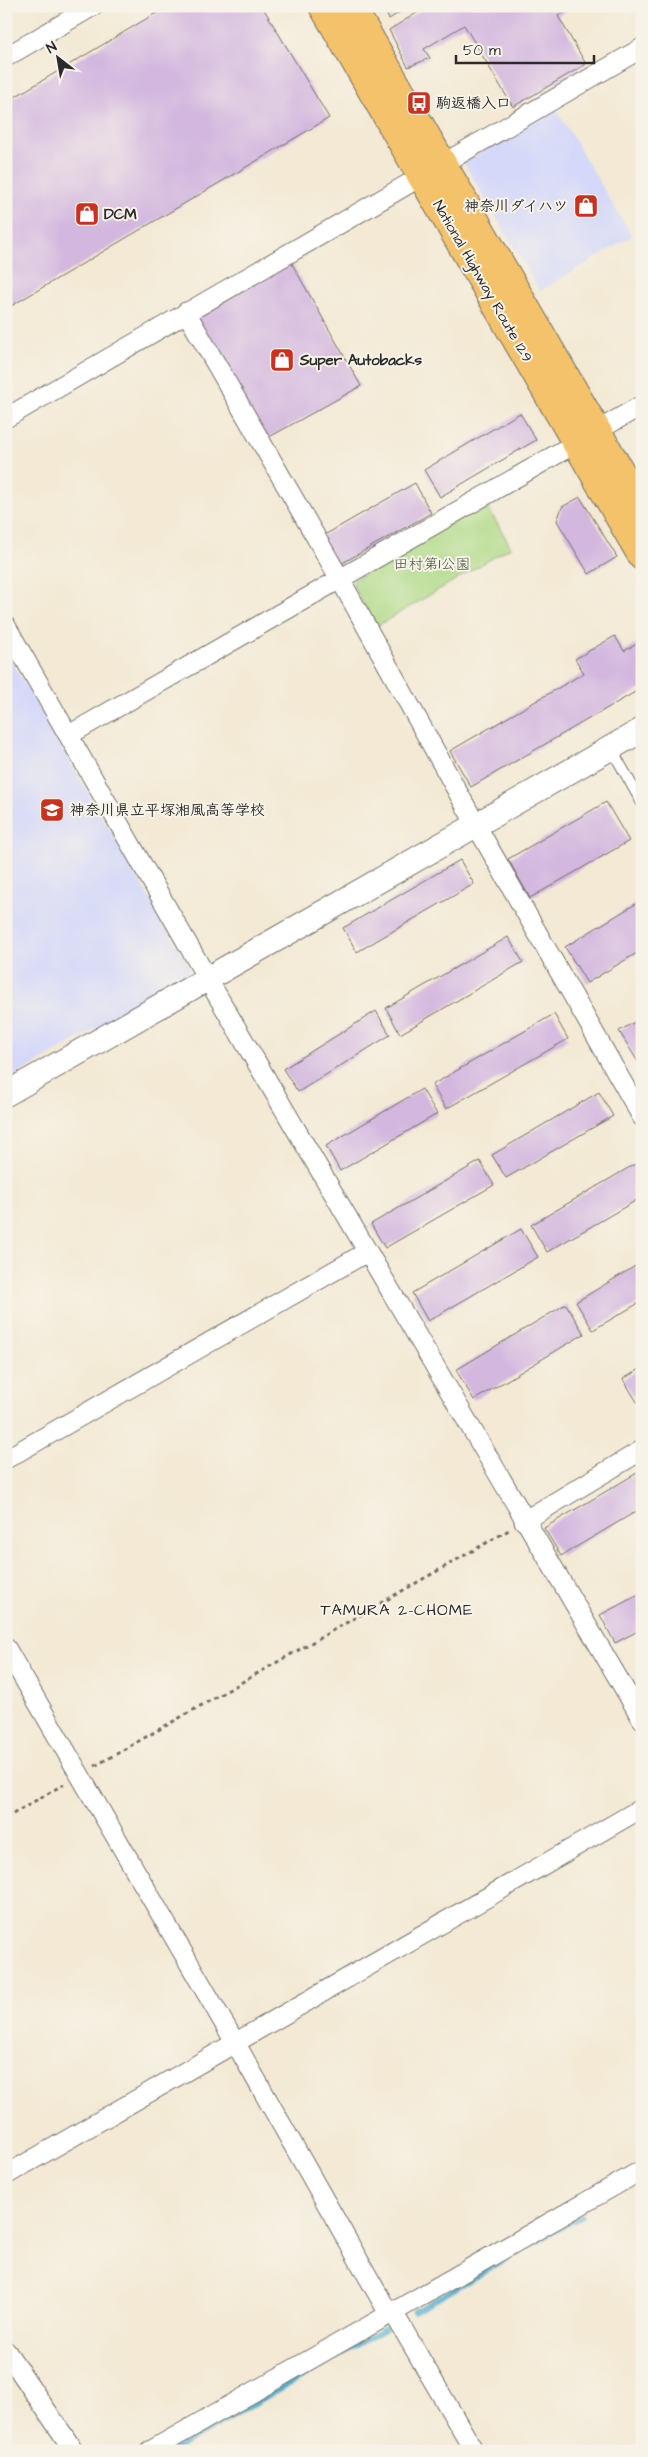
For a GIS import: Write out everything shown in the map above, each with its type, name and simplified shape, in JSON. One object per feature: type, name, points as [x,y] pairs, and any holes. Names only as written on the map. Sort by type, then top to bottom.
[{"type":"highway","name":"National Highway Route 129","points":[[323,6],[432,170],[587,437],[642,556]]},
{"type":"highway","name":"National Highway Route 129","points":[[351,6],[432,170]]},
{"type":"highway","name":"National Highway Route 129","points":[[587,437],[642,509]]},
{"type":"street","points":[[6,57],[93,6]]},
{"type":"street","points":[[6,418],[642,48]]},
{"type":"street","points":[[186,312],[340,579],[476,825],[635,1092],[642,1117]]},
{"type":"street","points":[[68,735],[642,405]]},
{"type":"street","points":[[6,626],[207,978],[524,1521],[642,1719]]},
{"type":"street","points":[[6,1094],[642,730]]},
{"type":"street","points":[[6,1459],[367,1252]]},
{"type":"street","points":[[524,1521],[642,1450]]},
{"type":"street","points":[[6,1648],[236,2044],[384,2305],[393,2312],[474,2451]]},
{"type":"street","points":[[6,2175],[642,1808]]},
{"type":"street","points":[[150,2451],[642,2170]]},
{"type":"street","points":[[6,2351],[74,2451]]},
{"type":"lane","points":[[611,748],[642,803]]},
{"type":"path","points":[[6,1818],[524,1521]]},
{"type":"shaded area","points":[[555,108],[632,236],[540,291],[464,163]]},
{"type":"shaded area","name":"神奈川県立平塚湘風高等学校","points":[[6,651],[190,968],[188,975],[6,1081]]},
{"type":"green space","name":"田村第1公園","points":[[485,503],[511,547],[377,626],[353,586],[354,580]]},
{"type":"building","name":"DCM","points":[[168,6],[262,6],[329,118],[6,309],[6,102]]},
{"type":"building","points":[[382,6],[410,6],[389,19]]},
{"type":"building","points":[[428,6],[575,6],[558,16],[586,64],[513,107],[464,25],[424,49],[430,58],[408,67],[389,30]]},
{"type":"building","points":[[291,262],[361,386],[264,440],[194,316]]},
{"type":"building","points":[[520,413],[536,440],[440,497],[424,470]]},
{"type":"building","points":[[415,483],[431,513],[337,566],[321,537]]},
{"type":"building","points":[[580,497],[617,557],[589,574],[557,521],[562,507]]},
{"type":"building","points":[[615,636],[624,651],[642,641],[642,688],[471,787],[450,751],[584,673],[575,659]]},
{"type":"building","points":[[606,802],[629,841],[530,898],[508,859]]},
{"type":"building","points":[[460,860],[474,884],[357,952],[343,928]]},
{"type":"building","points":[[642,900],[642,950],[587,983],[565,947]]},
{"type":"building","points":[[508,937],[523,962],[400,1034],[386,1008]]},
{"type":"building","points":[[376,1011],[390,1035],[298,1092],[283,1069]]},
{"type":"building","points":[[554,1014],[568,1039],[446,1109],[432,1085]]},
{"type":"building","points":[[642,1018],[642,1060],[638,1062],[619,1031]]},
{"type":"building","points":[[422,1089],[437,1114],[340,1171],[326,1146]]},
{"type":"building","points":[[599,1092],[613,1116],[506,1178],[492,1155]]},
{"type":"building","points":[[480,1161],[494,1185],[385,1248],[371,1224]]},
{"type":"building","points":[[635,1164],[642,1176],[642,1197],[547,1252],[531,1225]]},
{"type":"building","points":[[521,1229],[538,1257],[428,1321],[412,1293]]},
{"type":"building","points":[[642,1262],[642,1301],[593,1330],[576,1302]]},
{"type":"building","points":[[566,1304],[584,1334],[474,1400],[456,1370]]},
{"type":"building","points":[[642,1368],[642,1410],[623,1379]]},
{"type":"building","points":[[642,1470],[642,1508],[561,1556],[544,1528]]},
{"type":"building","points":[[642,1593],[642,1629],[615,1643],[600,1615]]},
{"type":"waterway","points":[[414,2312],[581,2216]]},
{"type":"waterway","points":[[171,2451],[385,2329]]},
{"type":"place","name":"駒返橋入口","points":[[419,103]]},
{"type":"place","name":"神奈川ダイハツ","points":[[586,206]]},
{"type":"place","name":"DCM","points":[[87,214]]},
{"type":"place","name":"Super Autobacks","points":[[282,360]]},
{"type":"place","name":"神奈川県立平塚湘風高等学校","points":[[52,810]]},
{"type":"district","name":"TAMURA 2-CHOME","points":[[397,1609]]}]
